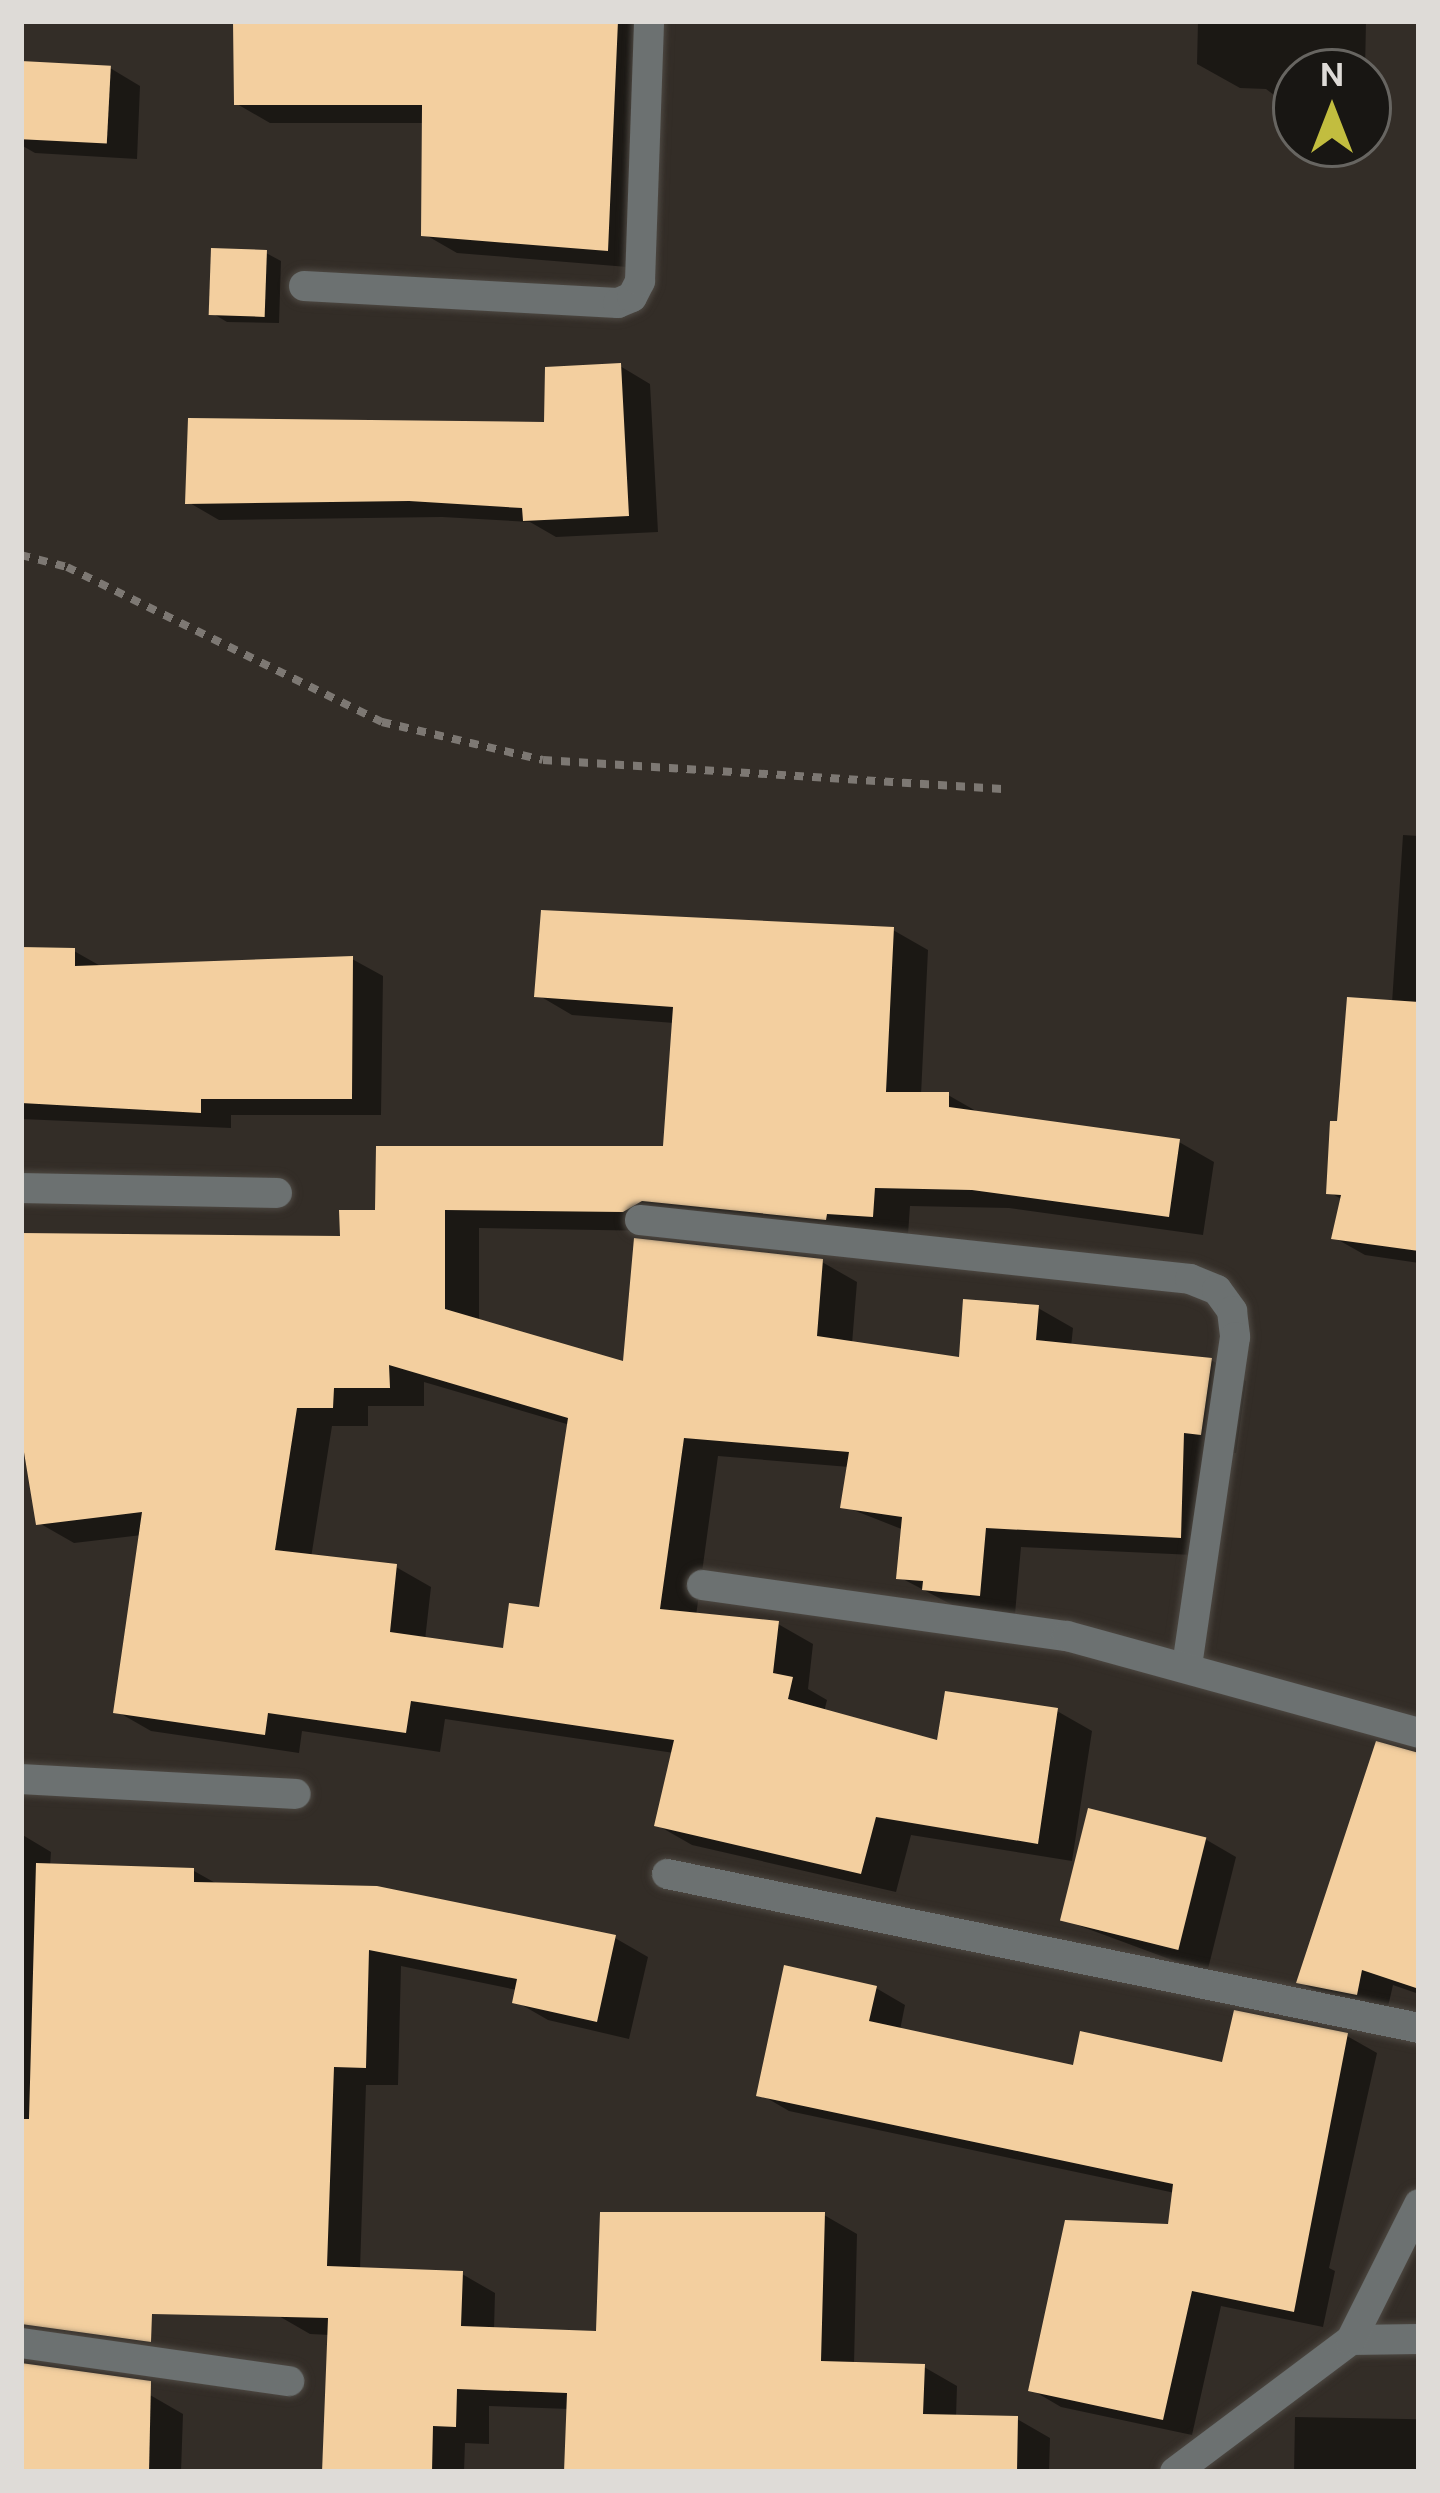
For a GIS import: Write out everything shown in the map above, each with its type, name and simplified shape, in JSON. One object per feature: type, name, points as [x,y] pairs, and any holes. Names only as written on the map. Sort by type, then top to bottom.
[{"type":"street","points":[[304,286],[618,302],[632,297],[640,281],[649,21]]},
{"type":"street","points":[[21,1188],[277,1193]]},
{"type":"street","points":[[640,1220],[1190,1279],[1217,1290],[1232,1311],[1235,1337],[1187,1667]]},
{"type":"street","points":[[702,1585],[1067,1636],[1419,1733]]},
{"type":"street","points":[[21,1779],[296,1794]]},
{"type":"street","points":[[667,1874],[1419,2028]]},
{"type":"street","points":[[1175,2472],[1351,2340],[1419,2204]]},
{"type":"street","points":[[1351,2340],[1419,2339]]},
{"type":"street","points":[[21,2343],[289,2381]]},
{"type":"path","points":[[21,555],[67,567],[382,722],[542,760],[1002,789]]},
{"type":"building","points":[[233,21],[618,21],[608,251],[421,236],[422,105],[234,105]]},
{"type":"building","points":[[21,61],[111,66],[107,144],[21,139]]},
{"type":"building","points":[[211,248],[267,250],[265,317],[209,315]]},
{"type":"building","points":[[621,363],[629,516],[523,521],[522,508],[409,501],[185,504],[188,418],[544,422],[545,367]]},
{"type":"building","points":[[541,910],[894,927],[886,1092],[949,1092],[949,1107],[1180,1139],[1169,1217],[972,1190],[875,1188],[873,1217],[827,1214],[826,1220],[642,1201],[623,1212],[445,1210],[445,1309],[623,1361],[634,1238],[823,1259],[817,1336],[959,1357],[963,1299],[1039,1305],[1036,1340],[1212,1358],[1201,1435],[1184,1433],[1181,1538],[986,1528],[980,1596],[922,1590],[923,1581],[896,1579],[902,1517],[840,1508],[849,1452],[684,1438],[660,1609],[779,1621],[773,1673],[793,1677],[788,1699],[937,1740],[945,1691],[1058,1708],[1038,1844],[876,1817],[861,1874],[654,1826],[674,1740],[411,1701],[406,1733],[268,1713],[265,1735],[113,1713],[142,1512],[36,1525],[21,1434],[21,1233],[340,1236],[339,1210],[375,1210],[376,1146],[663,1146],[673,1007],[534,997]],"holes":[[[389,1365],[568,1418],[539,1607],[509,1603],[503,1648],[390,1632],[397,1564],[275,1550],[297,1408],[333,1408],[334,1388],[390,1388]]]},
{"type":"building","points":[[21,947],[75,948],[75,966],[353,956],[352,1099],[201,1099],[201,1113],[21,1103]]},
{"type":"building","points":[[1347,997],[1419,1002],[1419,1251],[1331,1239],[1341,1195],[1326,1194],[1330,1121],[1337,1121]]},
{"type":"building","points":[[1376,1741],[1419,1753],[1419,1989],[1362,1970],[1357,1995],[1296,1983]]},
{"type":"building","points":[[1088,1808],[1206,1838],[1178,1950],[1060,1921]]},
{"type":"building","points":[[36,1863],[194,1868],[194,1882],[377,1886],[616,1935],[597,2022],[512,2003],[517,1979],[369,1950],[366,2068],[334,2067],[327,2266],[463,2271],[461,2326],[596,2331],[600,2212],[825,2212],[821,2361],[925,2364],[923,2414],[1018,2416],[1017,2472],[564,2472],[567,2393],[457,2389],[456,2427],[433,2426],[432,2472],[322,2472],[328,2318],[152,2314],[151,2342],[21,2324],[21,2119],[29,2119]]},
{"type":"building","points":[[784,1965],[877,1986],[869,2021],[1073,2065],[1080,2031],[1222,2062],[1234,2010],[1348,2033],[1294,2312],[1192,2291],[1163,2420],[1028,2391],[1065,2220],[1168,2224],[1173,2184],[756,2096]]},
{"type":"building","points":[[21,2363],[151,2381],[149,2472],[21,2472]]}]
